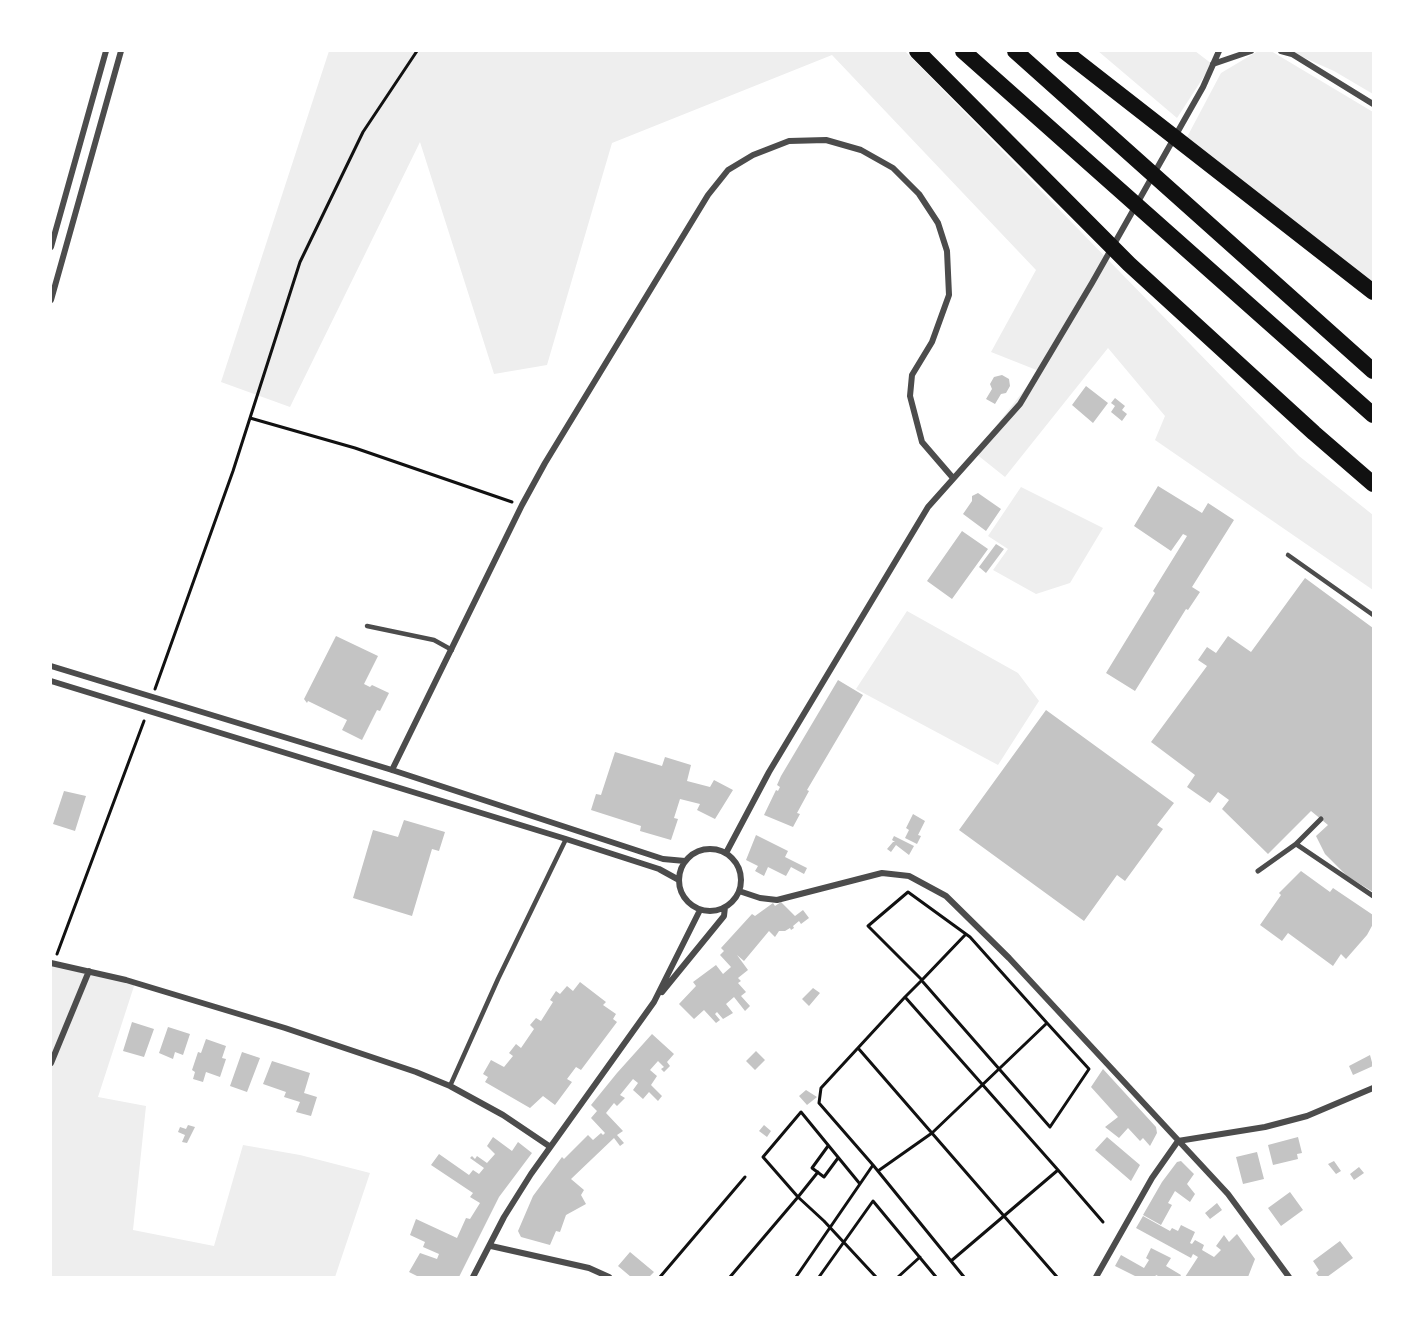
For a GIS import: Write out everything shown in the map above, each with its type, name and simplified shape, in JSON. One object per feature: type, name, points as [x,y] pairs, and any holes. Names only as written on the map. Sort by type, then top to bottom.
[{"type":"highway","points":[[917,51],[1129,264],[1373,484]]},
{"type":"highway","points":[[963,51],[1373,415]]},
{"type":"highway","points":[[1015,51],[1373,372]]},
{"type":"highway","points":[[1064,51],[1373,292]]},
{"type":"street","points":[[51,247],[106,51]]},
{"type":"street","points":[[51,300],[121,51]]},
{"type":"street","points":[[726,853],[769,772],[928,507],[1020,404],[1092,283],[1203,87],[1219,51]]},
{"type":"street","points":[[1212,64],[1251,51]]},
{"type":"street","points":[[1281,51],[1292,54],[1373,104]]},
{"type":"street","points":[[392,770],[522,506],[602,366],[708,195],[728,170],[753,155],[789,141],[826,140],[861,150],[892,168],[919,194],[938,223],[946,251],[949,295],[932,342],[912,375],[910,396],[922,442],[953,478]]},
{"type":"street","points":[[51,666],[392,770],[663,859],[685,861]]},
{"type":"street","points":[[51,681],[566,839],[659,869],[679,880]]},
{"type":"street","points":[[1258,871],[1296,844],[1321,819]]},
{"type":"street","points":[[1296,844],[1373,897]]},
{"type":"street","points":[[710,848],[726,853],[737,864],[741,874],[739,891],[731,904],[711,912],[691,905],[683,897],[679,887],[680,870],[685,861],[690,855],[710,848]]},
{"type":"street","points":[[739,891],[760,898],[777,900],[882,873],[909,876],[946,896],[1009,958],[1228,1194],[1289,1277]]},
{"type":"street","points":[[473,1277],[513,1201],[549,1146],[654,1002],[724,916],[725,907]]},
{"type":"street","points":[[654,1002],[700,910]]},
{"type":"street","points":[[52,963],[89,971],[285,1028],[416,1072],[450,1086],[503,1114],[549,1146]]},
{"type":"street","points":[[51,1063],[89,971]]},
{"type":"street","points":[[1096,1277],[1152,1178],[1178,1141],[1265,1127],[1306,1116],[1373,1088]]},
{"type":"street","points":[[491,1246],[589,1268],[609,1277]]},
{"type":"lane","points":[[1288,555],[1373,615]]},
{"type":"lane","points":[[367,626],[434,640],[452,650]]},
{"type":"lane","points":[[450,1086],[498,979],[566,839]]},
{"type":"path","points":[[152,697],[250,418],[300,262],[363,132],[417,51]]},
{"type":"path","points":[[250,418],[355,448],[522,506]]},
{"type":"path","points":[[52,963],[147,711]]},
{"type":"path","points":[[908,892],[966,934],[1089,1069],[1050,1127],[922,981],[868,926],[908,892]]},
{"type":"path","points":[[964,1277],[819,1103],[822,1088],[904,997],[966,934]]},
{"type":"path","points":[[904,997],[1103,1222]]},
{"type":"path","points":[[878,1171],[932,1133],[1047,1023]]},
{"type":"path","points":[[858,1048],[1057,1277]]},
{"type":"path","points":[[860,1184],[801,1112],[763,1157],[798,1197],[831,1228],[876,1277]]},
{"type":"path","points":[[828,1146],[812,1168],[824,1177],[838,1158]]},
{"type":"path","points":[[796,1277],[873,1165]]},
{"type":"path","points":[[951,1261],[1058,1170]]},
{"type":"path","points":[[730,1277],[818,1172]]},
{"type":"path","points":[[660,1277],[745,1177]]},
{"type":"path","points":[[819,1277],[873,1201],[936,1277]]},
{"type":"path","points":[[898,1277],[920,1257]]},
{"type":"shaded area","points":[[329,51],[905,51],[1299,456],[1373,515],[1373,590],[1155,440],[1165,416],[1108,348],[1005,477],[975,453],[1039,371],[991,352],[1036,270],[832,55],[612,143],[547,365],[494,374],[420,142],[290,407],[221,382]]},
{"type":"shaded area","points":[[1098,51],[1195,51],[1212,64],[1177,118]]},
{"type":"shaded area","points":[[1258,51],[1271,51],[1373,112],[1373,288],[1186,139],[1221,73]]},
{"type":"shaded area","points":[[1289,51],[1373,51],[1373,94],[1334,71]]},
{"type":"shaded area","points":[[1021,487],[1103,528],[1070,583],[1036,594],[993,570],[1008,549],[988,536]]},
{"type":"shaded area","points":[[907,611],[1018,673],[1039,701],[998,765],[856,689]]},
{"type":"shaded area","points":[[51,964],[135,983],[98,1097],[146,1106],[133,1230],[214,1246],[243,1145],[300,1155],[370,1173],[335,1277],[51,1277]]},
{"type":"building","points":[[1002,375],[1009,379],[1010,386],[995,404],[986,399],[992,389],[990,384],[994,377]]},
{"type":"building","points":[[1086,386],[1108,403],[1093,423],[1072,405]]},
{"type":"building","points":[[1115,398],[1125,406],[1122,410],[1127,414],[1122,421],[1111,412],[1115,406],[1111,403]]},
{"type":"building","points":[[1158,486],[1202,513],[1208,503],[1234,520],[1192,587],[1200,592],[1188,610],[1186,609],[1135,691],[1106,673],[1187,536],[1183,534],[1171,551],[1134,526]]},
{"type":"building","points":[[978,493],[1001,509],[986,531],[963,514],[972,501],[972,496]]},
{"type":"building","points":[[962,531],[988,549],[952,599],[927,581]]},
{"type":"building","points":[[996,544],[1004,549],[986,573],[979,567]]},
{"type":"building","points":[[1305,578],[1373,628],[1373,892],[1347,876],[1325,854],[1316,836],[1328,825],[1311,811],[1268,854],[1222,809],[1229,800],[1218,792],[1210,803],[1187,787],[1195,775],[1151,742],[1207,666],[1198,660],[1207,647],[1216,653],[1228,636],[1251,652]]},
{"type":"building","points":[[336,636],[378,656],[364,684],[389,693],[380,711],[377,710],[362,740],[342,730],[347,720],[308,701],[307,703],[304,699]]},
{"type":"building","points":[[838,680],[863,695],[807,790],[809,791],[797,813],[800,814],[793,827],[764,815],[776,790],[778,791],[780,787],[777,785],[781,776]]},
{"type":"building","points":[[1046,710],[1174,803],[1157,825],[1163,829],[1125,881],[1117,875],[1084,921],[959,830]]},
{"type":"building","points":[[615,752],[662,766],[665,757],[691,765],[687,781],[710,787],[714,780],[733,790],[715,819],[697,810],[700,804],[680,799],[674,818],[678,819],[671,840],[640,831],[641,826],[591,810],[596,794],[601,795]]},
{"type":"building","points":[[64,791],[86,796],[75,831],[53,824]]},
{"type":"building","points":[[913,814],[925,821],[918,835],[921,836],[917,844],[905,838],[909,830],[906,828]]},
{"type":"building","points":[[404,820],[445,832],[439,851],[432,849],[412,916],[353,898],[373,830],[398,837]]},
{"type":"building","points":[[756,835],[788,851],[785,857],[807,868],[804,874],[791,867],[786,876],[768,867],[764,876],[755,871],[758,866],[746,860]]},
{"type":"building","points":[[894,836],[914,846],[909,855],[896,845],[891,852],[887,849],[895,842],[892,840]]},
{"type":"building","points":[[1301,871],[1330,892],[1333,888],[1373,915],[1373,924],[1367,935],[1346,959],[1341,954],[1333,966],[1288,933],[1282,941],[1260,925],[1281,895],[1279,893]]},
{"type":"building","points":[[781,902],[795,916],[803,910],[809,918],[801,924],[799,921],[791,930],[790,928],[779,931],[775,937],[769,931],[744,961],[737,955],[748,970],[738,978],[741,981],[738,983],[746,992],[741,996],[750,1006],[745,1011],[734,997],[726,1004],[733,1013],[723,1019],[717,1012],[715,1014],[720,1020],[716,1023],[704,1010],[694,1019],[679,1004],[696,986],[693,982],[716,965],[723,974],[731,967],[720,955],[724,951],[721,948],[752,914],[755,916],[773,903],[775,906]]},
{"type":"building","points":[[580,982],[606,1002],[603,1005],[616,1014],[613,1019],[617,1022],[581,1070],[576,1067],[567,1079],[572,1082],[555,1105],[543,1096],[530,1108],[485,1082],[488,1077],[483,1074],[491,1060],[504,1067],[513,1056],[509,1053],[516,1044],[521,1048],[534,1029],[530,1025],[536,1018],[541,1021],[553,1002],[550,1000],[556,991],[560,994],[567,986],[573,991]]},
{"type":"building","points":[[813,988],[820,993],[809,1006],[802,999]]},
{"type":"building","points":[[132,1022],[154,1029],[144,1057],[123,1051]]},
{"type":"building","points":[[168,1027],[190,1034],[183,1055],[175,1052],[173,1059],[159,1053]]},
{"type":"building","points":[[652,1034],[674,1054],[667,1062],[670,1066],[664,1072],[661,1069],[664,1067],[658,1061],[650,1070],[657,1076],[651,1085],[662,1096],[658,1101],[649,1092],[643,1099],[633,1090],[638,1083],[633,1079],[620,1095],[625,1098],[617,1106],[614,1103],[606,1113],[623,1131],[617,1135],[624,1143],[620,1146],[614,1138],[571,1179],[584,1190],[581,1195],[586,1204],[566,1215],[560,1232],[556,1231],[550,1245],[521,1237],[518,1231],[533,1196],[562,1157],[564,1159],[588,1135],[593,1140],[601,1133],[603,1135],[605,1133],[591,1118],[597,1111],[591,1105]]},
{"type":"building","points":[[206,1039],[226,1046],[222,1058],[226,1059],[220,1077],[206,1072],[203,1082],[193,1079],[195,1072],[192,1070],[198,1052],[201,1053]]},
{"type":"building","points":[[756,1051],[765,1060],[755,1070],[746,1061]]},
{"type":"building","points":[[242,1052],[260,1058],[247,1092],[230,1086]]},
{"type":"building","points":[[1370,1055],[1373,1066],[1353,1075],[1349,1066]]},
{"type":"building","points":[[272,1061],[310,1073],[304,1093],[317,1097],[311,1116],[296,1112],[300,1102],[284,1097],[286,1092],[263,1084]]},
{"type":"building","points":[[1103,1069],[1156,1127],[1157,1133],[1150,1146],[1143,1138],[1140,1141],[1128,1128],[1119,1138],[1105,1127],[1118,1117],[1091,1087]]},
{"type":"building","points":[[806,1090],[817,1097],[807,1105],[799,1096]]},
{"type":"building","points":[[188,1125],[195,1127],[187,1143],[182,1142],[185,1135],[178,1132],[180,1127],[186,1129]]},
{"type":"building","points":[[764,1125],[771,1131],[767,1137],[759,1131]]},
{"type":"building","points":[[493,1137],[512,1151],[518,1142],[532,1153],[499,1197],[459,1277],[419,1277],[409,1272],[420,1253],[437,1259],[439,1254],[423,1247],[425,1242],[410,1235],[416,1219],[457,1238],[466,1218],[470,1219],[480,1203],[470,1197],[473,1193],[431,1165],[439,1154],[469,1175],[473,1170],[479,1174],[484,1168],[470,1158],[472,1156],[475,1159],[477,1156],[487,1163],[495,1154],[487,1146]]},
{"type":"building","points":[[1107,1137],[1140,1165],[1131,1181],[1095,1150]]},
{"type":"building","points":[[1298,1137],[1302,1153],[1297,1154],[1298,1159],[1273,1165],[1268,1145]]},
{"type":"building","points":[[1257,1152],[1264,1179],[1243,1184],[1236,1157]]},
{"type":"building","points":[[1181,1161],[1194,1174],[1187,1184],[1195,1194],[1190,1202],[1175,1191],[1168,1203],[1172,1205],[1161,1225],[1143,1215],[1162,1182],[1177,1162]]},
{"type":"building","points":[[1334,1161],[1341,1171],[1336,1174],[1328,1164]]},
{"type":"building","points":[[1359,1167],[1364,1173],[1354,1180],[1350,1174]]},
{"type":"building","points":[[1290,1192],[1303,1210],[1281,1226],[1268,1208]]},
{"type":"building","points":[[1217,1203],[1222,1210],[1210,1219],[1205,1213]]},
{"type":"building","points":[[1143,1216],[1170,1231],[1172,1228],[1178,1231],[1181,1225],[1195,1232],[1190,1243],[1192,1244],[1195,1240],[1204,1245],[1202,1250],[1214,1257],[1221,1250],[1216,1246],[1224,1235],[1229,1242],[1237,1234],[1255,1259],[1248,1277],[1185,1277],[1198,1257],[1193,1254],[1191,1258],[1136,1228]]},
{"type":"building","points":[[1340,1241],[1353,1258],[1327,1277],[1319,1277],[1316,1273],[1319,1270],[1313,1261]]},
{"type":"building","points":[[1151,1248],[1171,1258],[1166,1266],[1181,1275],[1180,1277],[1156,1275],[1155,1277],[1137,1277],[1115,1266],[1121,1255],[1144,1268],[1149,1260],[1146,1258]]},
{"type":"building","points":[[630,1252],[654,1272],[649,1277],[631,1277],[618,1266]]}]
